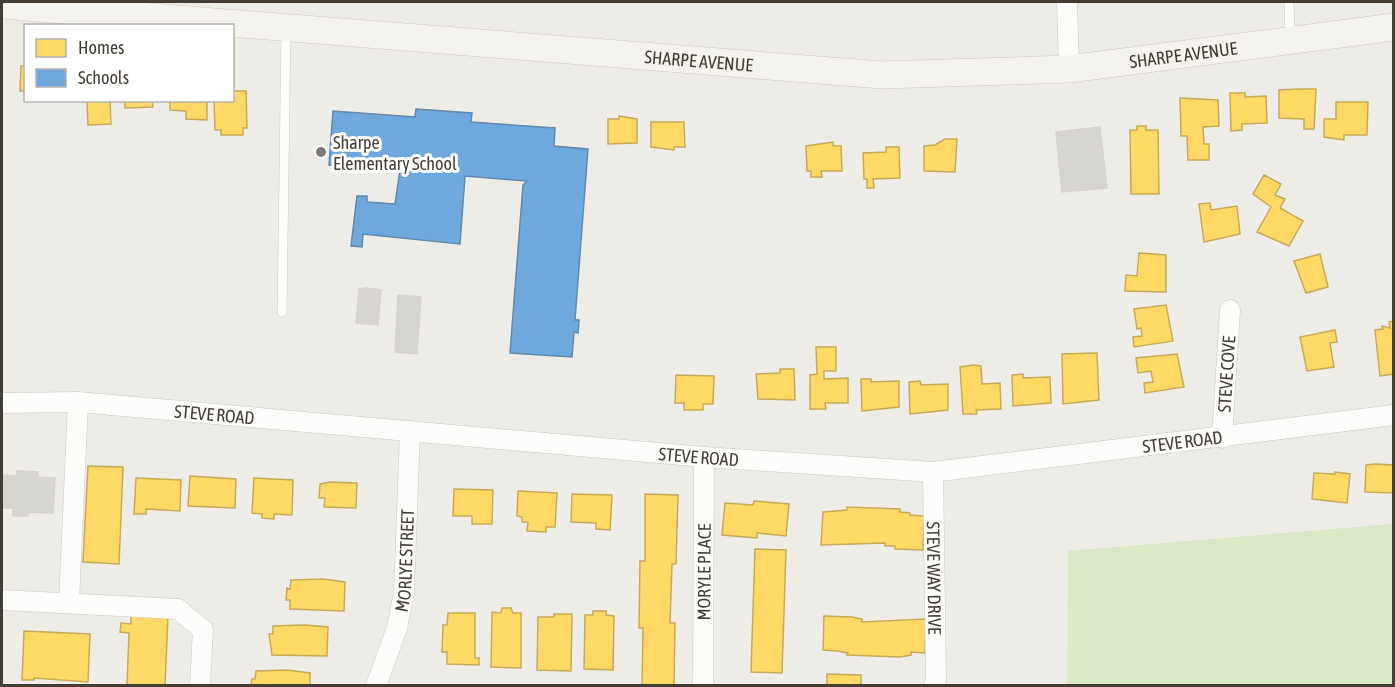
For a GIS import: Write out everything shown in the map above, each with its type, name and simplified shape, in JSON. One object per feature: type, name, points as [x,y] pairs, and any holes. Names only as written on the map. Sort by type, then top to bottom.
[{"type":"street","points":[[1066,2],[1069,69]]},
{"type":"street","name":"SHARPE AVENUE","points":[[2,5],[882,75],[1069,69],[1394,27]]},
{"type":"street","name":"STEVE COVE","points":[[1222,438],[1230,310]]},
{"type":"street","points":[[69,603],[78,402]]},
{"type":"street","name":"STEVE ROAD","points":[[2,403],[78,402],[704,457],[933,472],[1394,415]]},
{"type":"street","name":"MORLYE STREET","points":[[376,686],[396,628],[404,593],[410,430]]},
{"type":"street","name":"MORYLE PLACE","points":[[703,686],[704,457]]},
{"type":"street","name":"STEVE WAY DRIVE","points":[[933,472],[936,678],[934,686]]},
{"type":"street","points":[[2,600],[178,609],[203,630],[200,686]]},
{"type":"lane","points":[[1288,2],[1290,40]]},
{"type":"lane","points":[[282,312],[286,27]]},
{"type":"green space","points":[[1393,524],[1393,685],[1067,685],[1068,551]]},
{"type":"building: Homes","points":[[21,66],[24,66],[24,91],[20,91]]},
{"type":"building: Homes","points":[[1316,89],[1314,129],[1304,129],[1304,119],[1279,118],[1279,90]]},
{"type":"building: Homes","points":[[234,91],[246,91],[247,128],[243,128],[243,135],[221,135],[221,130],[215,130],[214,102],[234,102]]},
{"type":"building: Homes","points":[[1230,93],[1245,93],[1245,97],[1266,96],[1267,123],[1242,124],[1242,130],[1231,131]]},
{"type":"building: Homes","points":[[1180,98],[1218,100],[1219,126],[1203,127],[1204,144],[1209,144],[1209,160],[1188,160],[1187,136],[1181,136]]},
{"type":"building: Homes","points":[[87,102],[110,102],[111,124],[88,125]]},
{"type":"building: Homes","points":[[125,102],[152,102],[153,107],[125,108]]},
{"type":"building: Homes","points":[[170,102],[207,102],[207,120],[186,119],[186,111],[170,110]]},
{"type":"building: Homes","points":[[1336,102],[1368,102],[1367,135],[1344,135],[1344,140],[1324,137],[1324,119],[1336,119]]},
{"type":"building: Homes","points":[[619,116],[637,119],[637,143],[608,144],[608,119],[619,119]]},
{"type":"building: Homes","points":[[651,122],[684,122],[685,147],[674,147],[674,150],[651,147]]},
{"type":"building: Homes","points":[[1137,126],[1146,126],[1146,130],[1158,130],[1159,194],[1131,194],[1130,130],[1137,130]]},
{"type":"building: Homes","points":[[945,139],[957,139],[955,172],[924,171],[924,146],[935,145]]},
{"type":"building: Homes","points":[[833,142],[833,146],[841,146],[842,171],[821,171],[822,177],[811,177],[811,171],[807,171],[806,146]]},
{"type":"building: Homes","points":[[886,147],[899,147],[900,178],[873,179],[874,188],[867,188],[867,179],[864,179],[863,153],[886,152]]},
{"type":"building: Homes","points":[[1264,175],[1281,184],[1275,195],[1285,199],[1280,208],[1303,221],[1289,246],[1257,232],[1271,207],[1253,194]]},
{"type":"building: Homes","points":[[1210,203],[1211,210],[1237,206],[1240,234],[1204,242],[1199,204]]},
{"type":"building: Homes","points":[[1139,253],[1166,255],[1166,292],[1125,291],[1126,275],[1137,276]]},
{"type":"building: Homes","points":[[1320,254],[1328,287],[1306,293],[1294,261]]},
{"type":"building: Homes","points":[[1166,305],[1173,341],[1134,347],[1133,337],[1142,336],[1141,328],[1137,329],[1134,309]]},
{"type":"building: Homes","points":[[1394,321],[1394,374],[1380,376],[1375,330],[1383,329],[1382,326],[1390,328],[1389,322]]},
{"type":"building: Homes","points":[[1335,330],[1337,342],[1330,343],[1334,367],[1307,371],[1300,337]]},
{"type":"building: Homes","points":[[816,347],[836,347],[836,371],[824,371],[824,379],[848,378],[848,403],[825,403],[826,409],[810,409],[810,375],[817,374]]},
{"type":"building: Homes","points":[[1097,353],[1099,400],[1063,404],[1062,354]]},
{"type":"building: Homes","points":[[1177,354],[1184,387],[1145,393],[1144,383],[1153,382],[1151,371],[1138,373],[1136,358]]},
{"type":"building: Homes","points":[[981,366],[982,384],[1000,383],[1001,409],[976,410],[977,414],[963,414],[960,367]]},
{"type":"building: Homes","points":[[780,369],[794,369],[795,400],[758,399],[756,374],[780,373]]},
{"type":"building: Homes","points":[[1023,374],[1023,378],[1050,377],[1051,403],[1013,406],[1012,375]]},
{"type":"building: Homes","points":[[676,375],[714,376],[713,404],[703,404],[703,410],[684,410],[684,403],[675,403]]},
{"type":"building: Homes","points":[[861,379],[871,379],[871,382],[899,381],[899,407],[862,411]]},
{"type":"building: Homes","points":[[920,381],[921,385],[948,384],[948,410],[910,414],[909,382]]},
{"type":"building: Homes","points":[[1366,465],[1394,465],[1394,493],[1365,492]]},
{"type":"building: Homes","points":[[88,466],[123,467],[119,564],[83,562]]},
{"type":"building: Homes","points":[[1335,472],[1350,474],[1347,503],[1312,499],[1314,473],[1335,474]]},
{"type":"building: Homes","points":[[190,476],[236,479],[235,508],[188,506]]},
{"type":"building: Homes","points":[[136,478],[181,480],[180,511],[146,509],[146,514],[134,514]]},
{"type":"building: Homes","points":[[254,478],[293,480],[292,515],[274,514],[274,519],[262,518],[262,514],[252,513]]},
{"type":"building: Homes","points":[[357,483],[356,508],[324,507],[325,498],[319,498],[320,484]]},
{"type":"building: Homes","points":[[454,489],[493,490],[492,524],[472,524],[472,516],[453,516]]},
{"type":"building: Homes","points":[[518,491],[557,493],[555,527],[546,527],[546,532],[527,531],[528,522],[522,522],[522,517],[517,516]]},
{"type":"building: Homes","points":[[572,494],[612,495],[610,530],[596,529],[596,523],[571,522]]},
{"type":"building: Homes","points":[[645,494],[678,495],[676,564],[672,564],[670,623],[675,623],[674,686],[642,686],[643,628],[639,628],[640,561],[645,561]]},
{"type":"building: Homes","points":[[754,501],[789,504],[786,536],[757,533],[757,538],[722,535],[725,503],[753,505]]},
{"type":"building: Homes","points":[[847,507],[900,509],[900,512],[910,513],[910,515],[924,516],[923,550],[895,549],[895,546],[885,546],[885,543],[821,545],[823,512],[847,510]]},
{"type":"building: Homes","points":[[755,549],[786,550],[782,673],[751,672]]},
{"type":"building: Homes","points":[[323,579],[345,582],[344,611],[290,609],[290,600],[286,600],[287,588],[290,589],[291,580]]},
{"type":"building: Homes","points":[[502,608],[511,608],[513,613],[521,613],[521,668],[491,667],[492,612],[501,613]]},
{"type":"building: Homes","points":[[593,611],[606,611],[606,615],[614,616],[613,670],[584,669],[585,615],[593,615]]},
{"type":"building: Homes","points":[[448,613],[475,613],[475,658],[479,658],[479,665],[447,664],[447,652],[442,652],[443,625],[447,625]]},
{"type":"building: Homes","points":[[131,614],[168,615],[165,686],[127,686],[129,633],[120,632],[121,623],[131,624]]},
{"type":"building: Homes","points":[[554,614],[572,614],[571,671],[537,670],[538,617],[554,617]]},
{"type":"building: Homes","points":[[824,616],[852,617],[862,619],[862,622],[926,619],[925,653],[911,652],[911,655],[900,657],[847,655],[848,653],[823,650]]},
{"type":"building: Homes","points":[[273,626],[328,627],[327,656],[272,655],[269,634],[273,634]]},
{"type":"building: Homes","points":[[24,631],[90,634],[88,682],[34,678],[34,680],[22,680]]},
{"type":"building: Homes","points":[[287,670],[310,673],[310,686],[251,686],[256,671]]},
{"type":"building: Homes","points":[[827,674],[861,675],[861,686],[827,686]]},
{"type":"building: Schools","points":[[416,109],[472,113],[471,122],[555,128],[554,146],[588,149],[575,320],[579,320],[578,333],[574,332],[572,357],[510,353],[523,185],[527,181],[465,176],[460,244],[363,234],[362,247],[351,246],[357,196],[367,196],[367,202],[395,204],[400,170],[329,165],[333,111],[415,117]]},
{"type":"building: Other","points":[[1100,127],[1107,188],[1062,192],[1056,132]]},
{"type":"building: Other","points":[[359,289],[381,290],[378,325],[356,323]]},
{"type":"building: Other","points":[[398,295],[421,297],[417,354],[395,352]]},
{"type":"building: Other","points":[[17,471],[38,472],[38,477],[55,478],[53,513],[28,512],[28,516],[13,516],[13,508],[2,508],[2,475],[17,476]]},
{"type":"place","name":"Sharpe Elementary School","points":[[321,152]]}]
